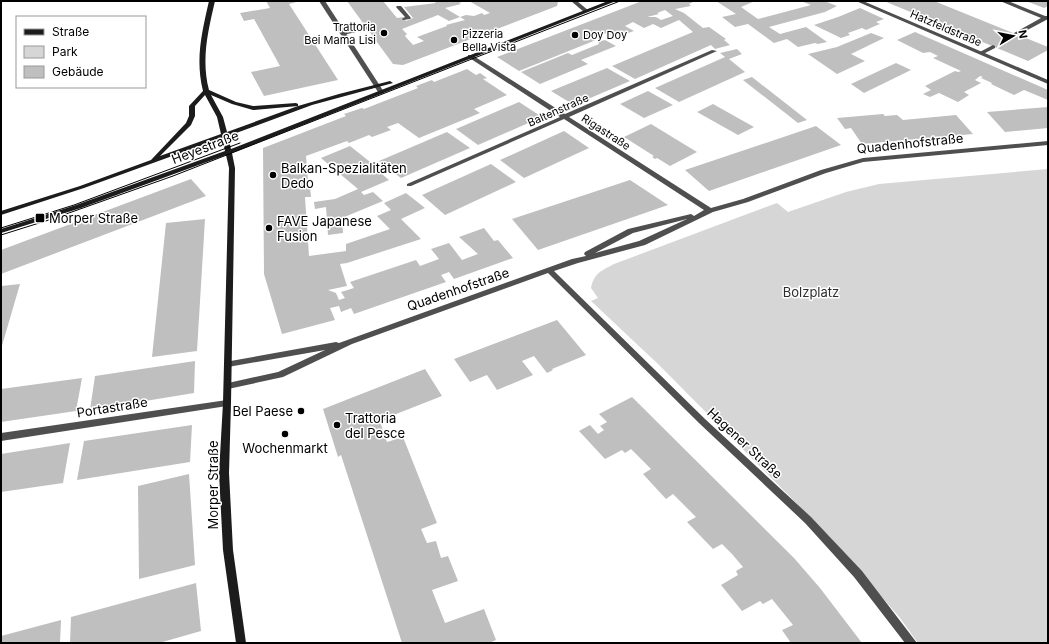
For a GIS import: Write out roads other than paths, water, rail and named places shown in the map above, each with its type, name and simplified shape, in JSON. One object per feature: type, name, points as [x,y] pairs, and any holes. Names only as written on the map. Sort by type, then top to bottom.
[{"type":"main road","name":"Morper Straße","points":[[212,1],[202,49],[202,76],[206,91],[220,117],[232,168],[228,403],[224,474],[228,550],[241,643]]},
{"type":"main road","name":"Heyestraße","points":[[1,231],[50,216],[176,172],[379,89],[414,78],[613,1]]},
{"type":"main road","name":"Heyestraße","points":[[1,213],[82,187],[310,104],[341,95],[379,89]]},
{"type":"main road","points":[[151,162],[189,124],[192,116],[192,106],[206,91],[234,103],[253,108],[310,104]]},
{"type":"street","points":[[322,1],[379,89]]},
{"type":"street","points":[[574,1],[586,11]]},
{"type":"street","name":"Hatzfeldstraße","points":[[859,1],[1048,82]]},
{"type":"street","points":[[1003,1],[1047,17]]},
{"type":"street","points":[[399,7],[408,18],[405,19]]},
{"type":"street","points":[[1016,34],[1047,17]]},
{"type":"street","points":[[343,33],[367,28]]},
{"type":"street","points":[[981,53],[993,47]]},
{"type":"street","name":"Baltenstraße","points":[[409,185],[566,118],[714,51]]},
{"type":"street","name":"Rigastraße","points":[[470,56],[710,211]]},
{"type":"street","name":"Quadenhofstraße","points":[[228,386],[280,375],[349,342],[575,261],[631,231],[710,211],[748,199],[842,164],[863,160],[1048,144]]},
{"type":"street","name":"Quadenhofstraße","points":[[575,261],[642,243],[710,211]]},
{"type":"street","name":"Hagener Straße","points":[[550,271],[702,421],[808,520],[858,574],[912,643]]},
{"type":"street","name":"Quadenhofstraße","points":[[228,364],[349,342]]},
{"type":"street","name":"Portastraße","points":[[1,437],[228,403]]},
{"type":"tram line","points":[[1,235],[52,219],[173,176],[620,1]]},
{"type":"tram line","points":[[1,228],[74,205],[240,143]]},
{"type":"place","name":"Trattoria Bei Mama Lisi","points":[[384,33]]},
{"type":"place","name":"Doy Doy","points":[[575,35]]},
{"type":"place","name":"Pizzeria Bella Vista","points":[[454,40]]},
{"type":"place","name":"Balkan-Spezialitäten Dedo","points":[[273,175]]},
{"type":"place","name":"Morper Straße","points":[[40,218]]},
{"type":"place","name":"FAVE Japanese Fusion","points":[[269,228]]},
{"type":"place","name":"Bel Paese","points":[[301,411]]},
{"type":"place","name":"Trattoria del Pesce","points":[[337,425]]},
{"type":"place","name":"Wochenmarkt","points":[[285,434]]},
{"type":"park label","name":"Bolzplatz","points":[[811,292]]}]
